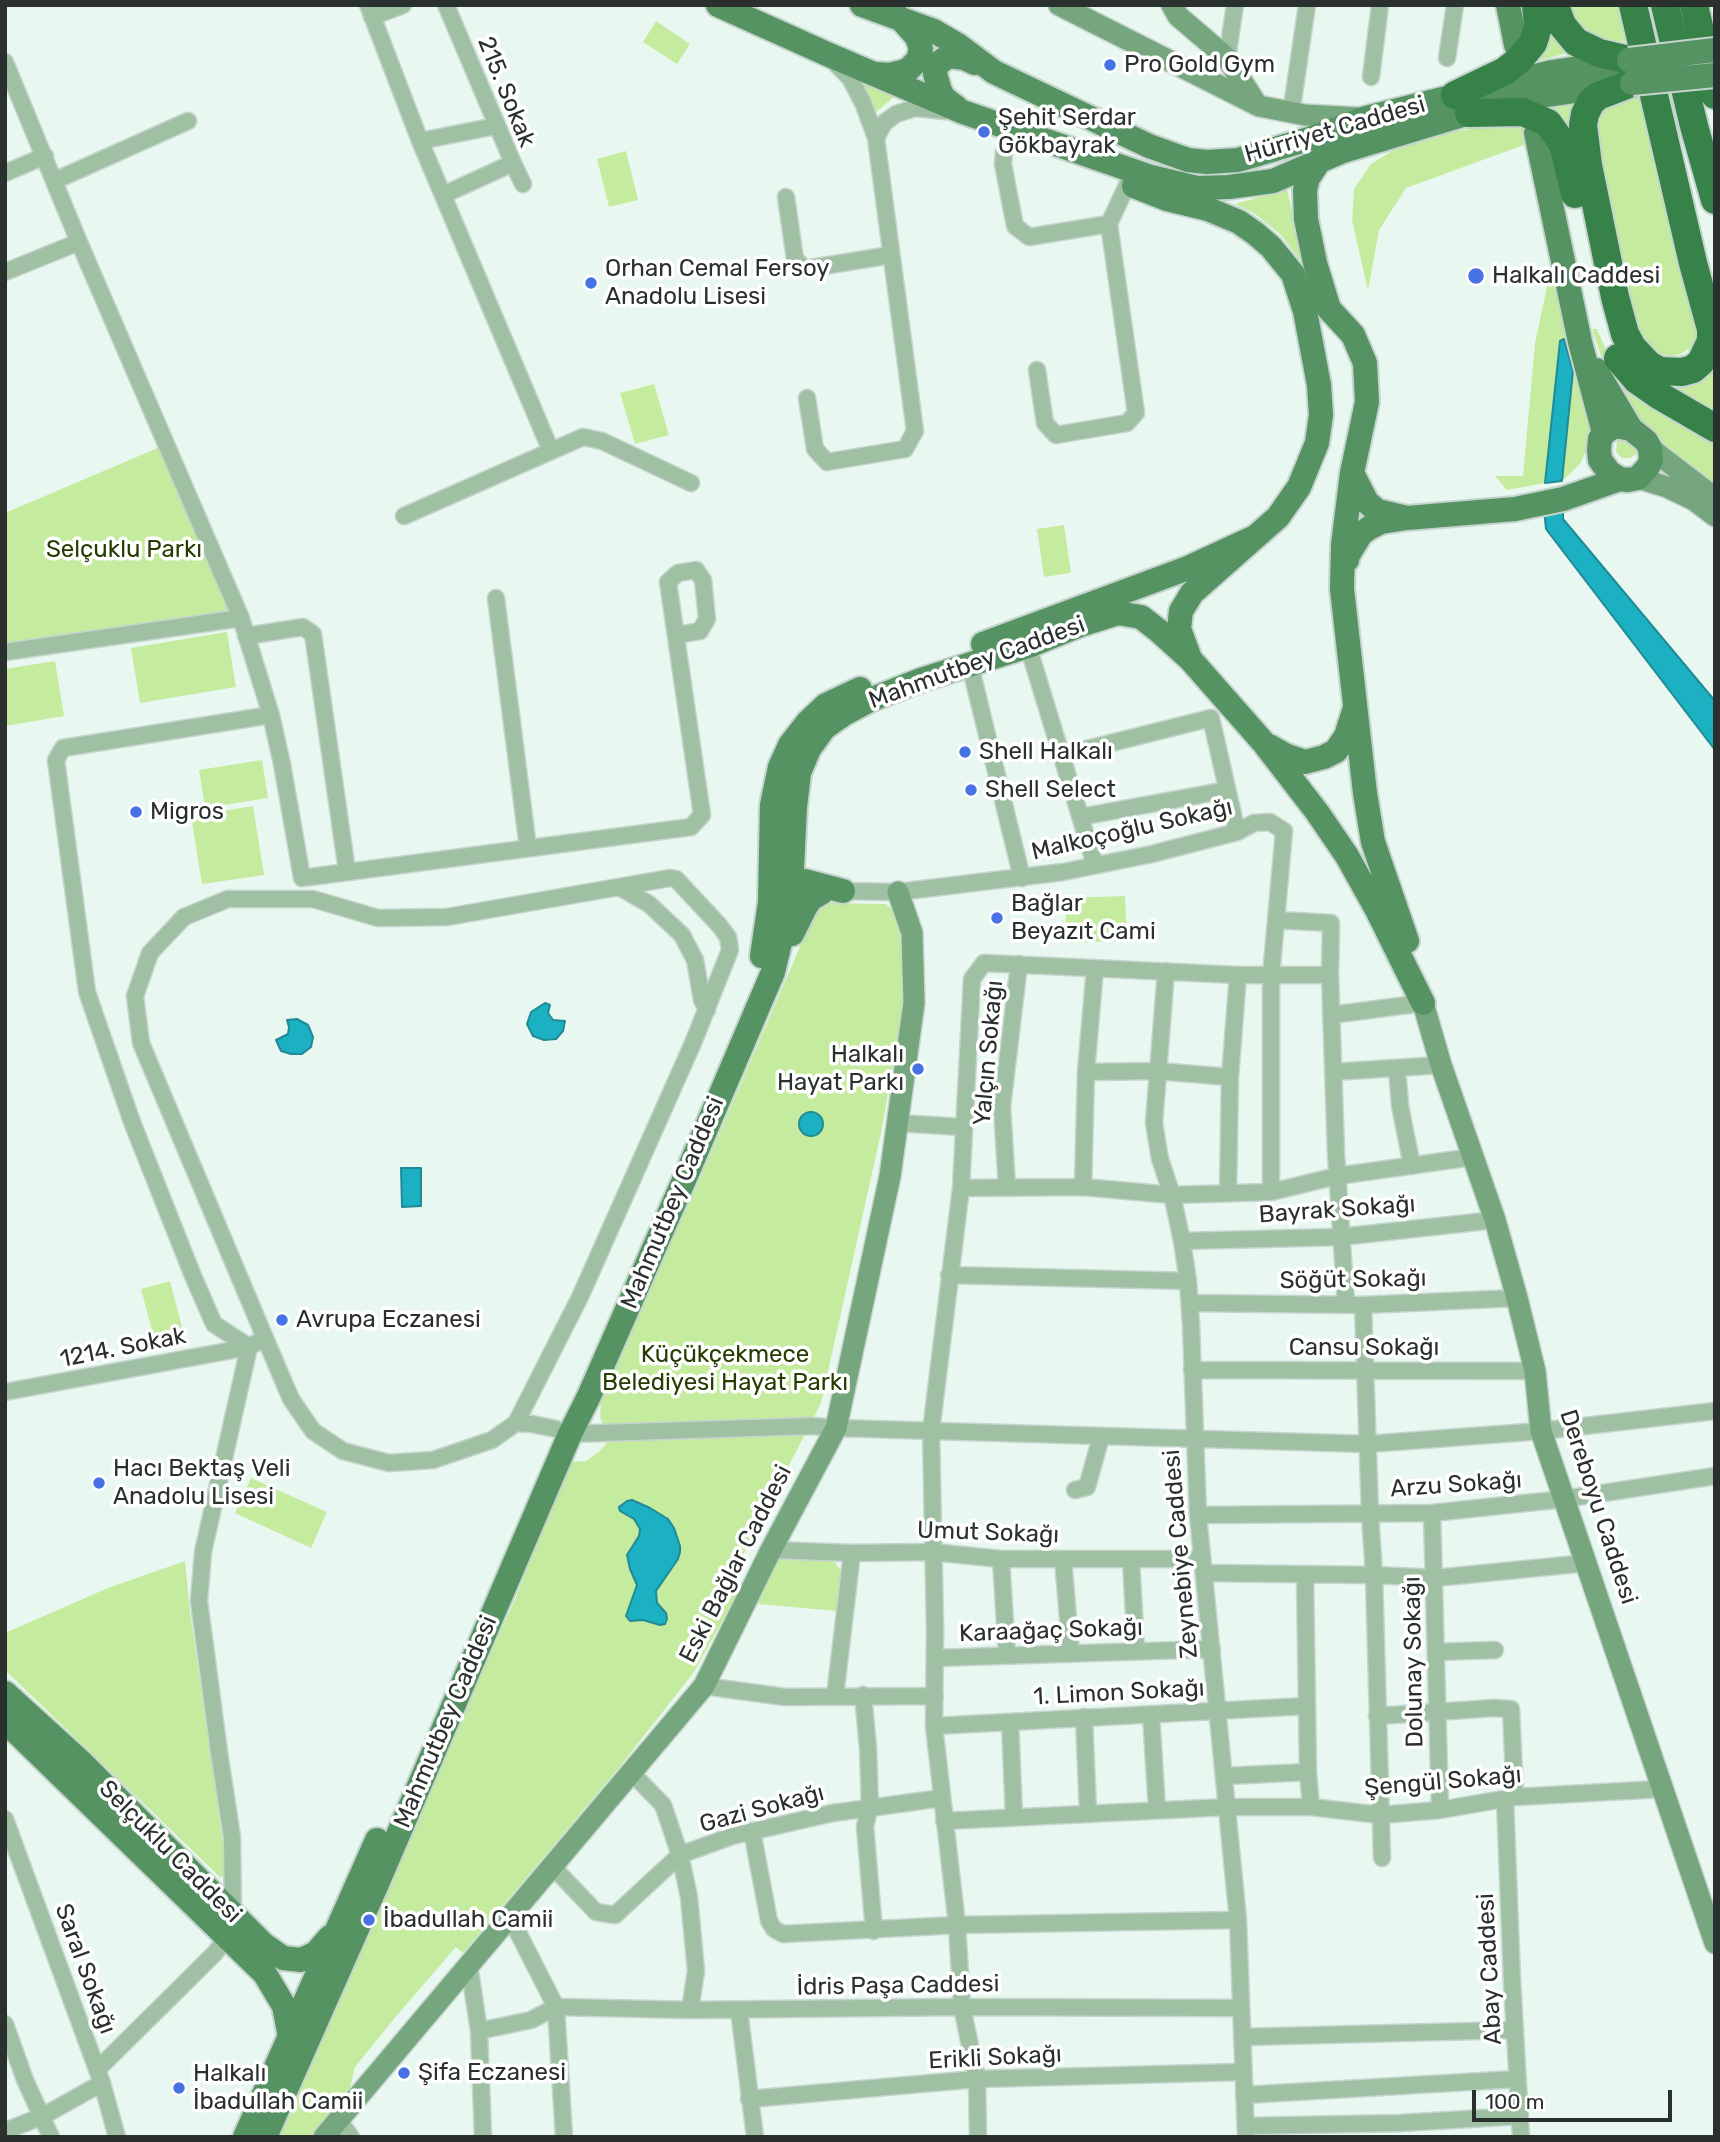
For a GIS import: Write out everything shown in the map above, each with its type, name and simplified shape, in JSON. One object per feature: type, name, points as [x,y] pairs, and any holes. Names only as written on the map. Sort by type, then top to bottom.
[{"type":"highway","points":[[1462,104],[1519,60],[1533,43],[1538,25],[1536,5]]},
{"type":"highway","points":[[1555,5],[1562,26],[1576,42],[1630,72],[1591,102],[1585,114],[1584,137],[1615,297],[1625,334],[1642,360],[1660,371],[1671,373],[1693,369],[1701,362],[1711,341],[1711,329],[1633,5]]},
{"type":"highway","points":[[1665,5],[1691,115],[1715,200]]},
{"type":"highway","points":[[1694,5],[1715,95]]},
{"type":"highway","points":[[1462,104],[1523,112],[1548,123],[1558,135],[1567,156],[1598,302],[1611,346],[1625,368],[1637,380],[1715,428]]},
{"type":"highway","points":[[1687,231],[1715,309]]},
{"type":"main road","points":[[718,5],[963,112],[1151,177],[1197,188],[1253,185],[1273,181],[1343,150],[1462,104],[1546,95],[1715,50]]},
{"type":"main road","name":"Hürriyet Caddesi","points":[[862,5],[942,36],[994,72],[1149,146],[1188,160],[1238,160],[1312,138],[1366,118],[1462,104]]},
{"type":"main road","points":[[1059,5],[1259,106],[1291,114],[1366,118]]},
{"type":"main road","points":[[1172,5],[1178,16],[1227,58],[1259,106]]},
{"type":"main road","points":[[1508,5],[1516,45]]},
{"type":"main road","points":[[869,73],[889,75],[902,72],[918,60],[921,49],[917,37],[900,18]]},
{"type":"main road","points":[[963,112],[944,98],[940,91],[934,74],[937,64],[949,56],[964,58],[994,72]]},
{"type":"main road","points":[[1630,72],[1715,75]]},
{"type":"main road","points":[[1536,133],[1601,442],[1600,460],[1609,472],[1667,487],[1694,500],[1715,516]]},
{"type":"main road","points":[[1044,138],[1062,156],[1167,199],[1208,209],[1239,222],[1271,247],[1293,274],[1305,311],[1319,385],[1321,415],[1317,443],[1299,488],[1278,517],[1192,593],[1181,611],[1179,629],[1190,659]]},
{"type":"main road","points":[[1321,160],[1308,178],[1305,190],[1315,263],[1329,309],[1353,335],[1365,363],[1367,402],[1352,473],[1343,545],[1342,589],[1365,793],[1373,842],[1410,952],[1423,1003]]},
{"type":"main road","points":[[1580,342],[1630,429],[1715,498]]},
{"type":"main road","points":[[1563,499],[1585,472],[1601,442],[1615,426],[1630,429]]},
{"type":"main road","points":[[1342,589],[1348,555],[1361,534],[1381,522],[1515,509],[1563,499],[1629,478],[1648,467],[1651,460],[1650,447]]},
{"type":"main road","points":[[1352,473],[1367,502],[1377,511],[1407,518]]},
{"type":"main road","name":"Mahmutbey Caddesi","points":[[245,2137],[290,2037],[320,1989],[340,1922],[406,1776],[522,1502],[563,1431],[589,1396],[773,972],[787,914],[772,804],[780,767],[790,745],[826,705],[859,690],[1188,568],[1253,538]]},
{"type":"main road","name":"Mahmutbey Caddesi","points":[[265,2137],[320,1989],[563,1431],[756,974],[767,926],[784,882],[793,848],[799,773],[809,749],[824,728],[870,700],[921,680],[1028,646],[1118,613],[1141,617],[1190,659],[1263,741],[1318,812],[1347,856],[1377,910],[1423,1003]]},
{"type":"main road","points":[[1263,741],[1285,755],[1305,762],[1324,757],[1336,751],[1346,736],[1356,706]]},
{"type":"main road","points":[[793,848],[803,865],[832,892]]},
{"type":"main road","points":[[784,882],[832,892]]},
{"type":"main road","points":[[776,960],[811,899],[832,892]]},
{"type":"main road","name":"Eski Bağlar Caddesi","points":[[324,2137],[704,1686],[771,1550],[836,1428],[890,1176],[914,1003],[912,933],[898,892]]},
{"type":"main road","name":"Dereboyu Caddesi","points":[[1423,1003],[1441,1065],[1496,1220],[1535,1371],[1541,1431],[1715,1942]]},
{"type":"main road","name":"Selçuklu Caddesi","points":[[5,1693],[82,1763],[231,1925],[265,1974]]},
{"type":"main road","name":"Selçuklu Caddesi","points":[[5,1721],[231,1925],[283,1958],[301,1960],[316,1953],[340,1922]]},
{"type":"main road","points":[[265,1974],[293,1990],[320,1989]]},
{"type":"main road","points":[[265,1974],[284,2006],[290,2037]]},
{"type":"street","points":[[403,5],[370,11],[420,141],[551,451]]},
{"type":"street","name":"215. Sokak","points":[[443,195],[513,163],[446,5]]},
{"type":"street","points":[[1227,58],[1235,5]]},
{"type":"street","points":[[1291,114],[1307,5]]},
{"type":"street","points":[[1371,77],[1380,5]]},
{"type":"street","points":[[1447,58],[1455,5]]},
{"type":"street","points":[[807,397],[815,449],[827,462],[905,449],[915,432],[876,138],[850,78],[827,54]]},
{"type":"street","points":[[5,62],[79,242],[241,618],[271,715],[302,878],[691,827],[702,815],[677,635]]},
{"type":"street","points":[[876,138],[884,123],[896,114],[915,108],[963,112]]},
{"type":"street","points":[[54,181],[188,121]]},
{"type":"street","points":[[420,141],[496,125]]},
{"type":"street","points":[[1004,152],[1003,164],[1015,226],[1029,237],[1109,223]]},
{"type":"street","points":[[5,173],[45,156]]},
{"type":"street","points":[[513,163],[523,184]]},
{"type":"street","points":[[1037,370],[1045,424],[1056,435],[1127,423],[1136,413],[1109,223],[1128,183]]},
{"type":"street","points":[[786,197],[794,260],[805,269],[891,255]]},
{"type":"street","points":[[5,272],[79,242]]},
{"type":"street","points":[[404,516],[583,437],[602,441],[691,483]]},
{"type":"street","points":[[496,598],[528,848]]},
{"type":"street","points":[[5,652],[241,618]]},
{"type":"street","points":[[246,636],[303,627],[313,634],[347,871]]},
{"type":"street","points":[[1028,646],[1095,865]]},
{"type":"street","points":[[970,665],[1022,878]]},
{"type":"street","points":[[5,2131],[43,2116],[99,2076],[215,1953],[231,1925],[232,1837],[200,1601],[203,1552],[249,1347],[214,1324],[132,1122],[98,1027],[87,992],[56,761],[63,748],[271,715]]},
{"type":"street","points":[[1063,755],[1211,719],[1237,832]]},
{"type":"street","points":[[1080,817],[1227,790]]},
{"type":"street","name":"Malkoçoğlu Sokağı","points":[[832,892],[898,892],[1022,878],[1152,854],[1237,832],[1254,823],[1270,822],[1284,831],[1271,976],[1271,1192]]},
{"type":"street","points":[[659,879],[676,879],[728,937],[730,950],[707,1010],[580,1297],[516,1423],[492,1440],[433,1460],[389,1464],[343,1451],[313,1431],[290,1399],[141,1043],[135,996],[150,953],[184,917],[228,899],[313,899],[378,918],[447,918],[659,879]]},
{"type":"street","points":[[619,887],[649,904],[682,935],[695,960],[702,1000],[707,1010]]},
{"type":"street","points":[[1276,920],[1331,923],[1330,975],[1337,1176],[1346,1304]]},
{"type":"street","points":[[978,2137],[977,2079],[962,2007],[957,1925],[934,1726],[931,1431],[961,1188],[962,1127],[972,979],[984,962],[1238,975],[1330,975]]},
{"type":"street","name":"Yalçın Sokağı","points":[[1007,1187],[1002,1107],[1019,964]]},
{"type":"street","points":[[1083,1187],[1086,1072],[1095,968]]},
{"type":"street","name":"Zeynebiye Caddesi","points":[[1166,971],[1154,1123],[1160,1159],[1172,1195],[1182,1241],[1188,1281],[1198,1515],[1238,1920],[1246,2131]]},
{"type":"street","points":[[1228,1193],[1230,1077],[1238,975]]},
{"type":"street","points":[[1331,1015],[1423,1003]]},
{"type":"street","points":[[1333,1072],[1441,1065]]},
{"type":"street","points":[[1397,1068],[1400,1106],[1412,1166]]},
{"type":"street","points":[[1086,1072],[1157,1071],[1230,1077]]},
{"type":"street","points":[[897,1123],[962,1127]]},
{"type":"street","points":[[961,1188],[1083,1187],[1172,1195],[1271,1192],[1337,1176],[1473,1157]]},
{"type":"street","name":"Bayrak Sokağı","points":[[1182,1241],[1340,1237],[1496,1220]]},
{"type":"street","points":[[949,1275],[1188,1281]]},
{"type":"street","name":"Söğüt Sokağı","points":[[1190,1303],[1363,1305],[1517,1298]]},
{"type":"street","points":[[1363,1305],[1382,1858]]},
{"type":"street","name":"1214. Sokak","points":[[5,1392],[249,1347],[265,1338]]},
{"type":"street","name":"Cansu Sokağı","points":[[1192,1370],[1535,1371]]},
{"type":"street","points":[[516,1423],[563,1431],[812,1426],[1367,1444],[1541,1431],[1715,1411]]},
{"type":"street","points":[[1075,1490],[1087,1487],[1101,1437]]},
{"type":"street","name":"Arzu Sokağı","points":[[1198,1515],[1432,1513],[1564,1499],[1715,1475]]},
{"type":"street","name":"Dolunay Sokağı","points":[[1432,1513],[1440,1810]]},
{"type":"street","name":"Umut Sokağı","points":[[771,1550],[932,1552],[1001,1559],[1131,1559],[1305,1575],[1435,1578],[1587,1563]]},
{"type":"street","points":[[835,1696],[852,1553]]},
{"type":"street","points":[[1001,1559],[1007,1655]]},
{"type":"street","points":[[1063,1559],[1071,1653]]},
{"type":"street","points":[[1131,1559],[1136,1651]]},
{"type":"street","points":[[1305,1575],[1311,1807]]},
{"type":"street","name":"Karaağaç Sokağı","points":[[935,1658],[1212,1649]]},
{"type":"street","points":[[1436,1652],[1495,1650]]},
{"type":"street","points":[[704,1686],[785,1697],[935,1696]]},
{"type":"street","points":[[863,1696],[869,1748],[870,1807],[865,1826],[874,1931]]},
{"type":"street","name":"1. Limon Sokağı","points":[[934,1726],[1307,1706]]},
{"type":"street","name":"Abay Caddesi","points":[[1437,1712],[1511,1709],[1514,2030],[1521,2137]]},
{"type":"street","points":[[1377,1716],[1437,1712]]},
{"type":"street","points":[[1151,1714],[1157,1810]]},
{"type":"street","points":[[1084,1717],[1088,1813]]},
{"type":"street","points":[[1010,1722],[1014,1817]]},
{"type":"street","points":[[1225,1776],[1308,1772]]},
{"type":"street","points":[[632,1773],[663,1805],[680,1855],[689,1897],[696,1971],[690,2010]]},
{"type":"street","name":"Şengül Sokağı","points":[[1228,1807],[1311,1807],[1380,1815],[1440,1810],[1510,1798],[1662,1789]]},
{"type":"street","name":"Gazi Sokağı","points":[[553,1867],[596,1912],[615,1915],[680,1855],[732,1836],[832,1813],[942,1798]]},
{"type":"street","points":[[944,1821],[1228,1807]]},
{"type":"street","name":"Saral Sokağı","points":[[5,1819],[10,1846],[99,2076],[117,2137]]},
{"type":"street","points":[[752,1831],[769,1921],[774,1929],[789,1935],[957,1925],[1238,1920]]},
{"type":"street","points":[[510,1917],[556,2007],[564,2137]]},
{"type":"street","points":[[469,1965],[479,2031],[483,2137]]},
{"type":"street","points":[[479,2031],[531,2020],[556,2007]]},
{"type":"street","name":"İdris Paşa Caddesi","points":[[556,2007],[690,2010],[1240,2008]]},
{"type":"street","points":[[739,2010],[755,2137]]},
{"type":"street","points":[[5,2024],[25,2080],[51,2137]]},
{"type":"street","points":[[1242,2037],[1514,2030]]},
{"type":"street","name":"Erikli Sokağı","points":[[749,2099],[977,2079],[1243,2072]]},
{"type":"street","points":[[1244,2095],[1518,2079]]},
{"type":"street","points":[[1246,2131],[1520,2116]]},
{"type":"street","points":[[338,2119],[351,2137]]},
{"type":"green space","points":[[1563,5],[1624,5],[1630,42],[1608,41],[1584,33]]},
{"type":"green space","points":[[1547,17],[1579,50],[1522,65]]},
{"type":"green space","points":[[656,21],[690,44],[677,64],[643,42]]},
{"type":"green space","points":[[857,74],[901,91],[875,113]]},
{"type":"green space","points":[[1588,94],[1579,141],[1533,104]]},
{"type":"green space","points":[[1640,94],[1699,334],[1691,347],[1681,354],[1670,356],[1654,354],[1641,343],[1629,314],[1590,126],[1594,109]]},
{"type":"green space","points":[[1521,118],[1532,142],[1406,188],[1379,230],[1368,291],[1352,220],[1354,189],[1371,164],[1407,142]]},
{"type":"green space","points":[[626,151],[638,200],[609,207],[597,159]]},
{"type":"green space","points":[[1287,189],[1303,264],[1281,235],[1254,213],[1235,204]]},
{"type":"green space","points":[[1555,249],[1569,334],[1560,341],[1545,483],[1507,490],[1495,476],[1523,476],[1535,343]]},
{"type":"green space","points":[[1592,329],[1597,329],[1611,361],[1660,409],[1715,443],[1715,489],[1651,437],[1609,380]]},
{"type":"green space","points":[[1715,364],[1715,422],[1663,384]]},
{"type":"green space","points":[[1573,371],[1589,424],[1588,446],[1580,464],[1562,481]]},
{"type":"green space","points":[[654,384],[669,435],[635,444],[620,393]]},
{"type":"green space","points":[[1623,437],[1638,447],[1636,454],[1630,458],[1622,458],[1616,452],[1617,441]]},
{"type":"green space","name":"Selçuklu Parkı","points":[[167,444],[241,618],[5,646],[5,513]]},
{"type":"green space","points":[[1064,525],[1071,573],[1044,577],[1037,529]]},
{"type":"green space","points":[[227,632],[236,687],[140,703],[131,648]]},
{"type":"green space","points":[[55,661],[64,716],[5,726],[5,669]]},
{"type":"green space","points":[[262,760],[268,798],[205,808],[199,770]]},
{"type":"green space","points":[[253,806],[264,875],[202,884],[191,816]]},
{"type":"green space","points":[[1125,896],[1127,941],[1067,943],[1065,898]]},
{"type":"green space","name":"Küçükçekmece Belediyesi Hayat Parkı","points":[[827,903],[886,904],[899,916],[908,936],[900,1025],[881,1133],[821,1403],[727,1586],[738,1593],[694,1672],[617,1770],[463,1953],[456,1947],[398,2014],[355,2067],[349,2092],[312,2137],[275,2137],[515,1600],[569,1462],[586,1461],[606,1444],[607,1436],[600,1417],[601,1403],[609,1378],[697,1186],[815,912]]},
{"type":"green space","points":[[170,1281],[183,1331],[154,1338],[141,1289]]},
{"type":"green space","points":[[251,1478],[327,1512],[311,1548],[235,1513]]},
{"type":"green space","points":[[783,1557],[833,1560],[843,1573],[837,1611],[758,1604],[778,1560]]},
{"type":"green space","points":[[185,1561],[227,1870],[221,1878],[5,1670],[5,1633],[108,1588]]},
{"type":"water","points":[[1564,339],[1573,371],[1562,481],[1545,483],[1560,341]]},
{"type":"water","points":[[1563,507],[1563,519],[1715,701],[1715,750],[1546,529],[1544,510]]},
{"type":"water","points":[[545,1003],[550,1005],[548,1013],[553,1020],[565,1021],[563,1031],[556,1039],[544,1040],[533,1036],[527,1024],[531,1012]]},
{"type":"water","points":[[297,1019],[308,1025],[313,1037],[311,1047],[302,1054],[281,1051],[276,1040],[288,1034],[287,1020]]},
{"type":"water","points":[[806,1112],[816,1112],[823,1119],[823,1129],[816,1136],[806,1136],[799,1129],[799,1119]]},
{"type":"water","points":[[401,1168],[421,1168],[421,1206],[402,1207]]},
{"type":"water","points":[[632,1500],[668,1519],[680,1546],[678,1559],[656,1591],[657,1603],[666,1613],[665,1624],[643,1620],[630,1621],[626,1616],[637,1585],[627,1555],[639,1536],[640,1529],[634,1519],[620,1511],[619,1507]]},
{"type":"place","name":"Pro Gold Gym","points":[[1110,65]]},
{"type":"place","name":"Şehit Serdar Gökbayrak","points":[[984,132]]},
{"type":"place","name":"Halkalı Caddesi","points":[[1476,276]]},
{"type":"place","name":"Orhan Cemal Fersoy Anadolu Lisesi","points":[[591,283]]},
{"type":"place","name":"Shell Halkalı","points":[[965,752]]},
{"type":"place","name":"Shell Select","points":[[971,790]]},
{"type":"place","name":"Migros","points":[[136,812]]},
{"type":"place","name":"Bağlar Beyazıt Cami","points":[[997,918]]},
{"type":"place","name":"Halkalı Hayat Parkı","points":[[918,1069]]},
{"type":"place","name":"Avrupa Eczanesi","points":[[282,1320]]},
{"type":"place","name":"Hacı Bektaş Veli Anadolu Lisesi","points":[[99,1483]]},
{"type":"place","name":"İbadullah Camii","points":[[369,1920]]},
{"type":"place","name":"Şifa Eczanesi","points":[[404,2073]]},
{"type":"place","name":"Halkalı İbadullah Camii","points":[[179,2088]]}]
